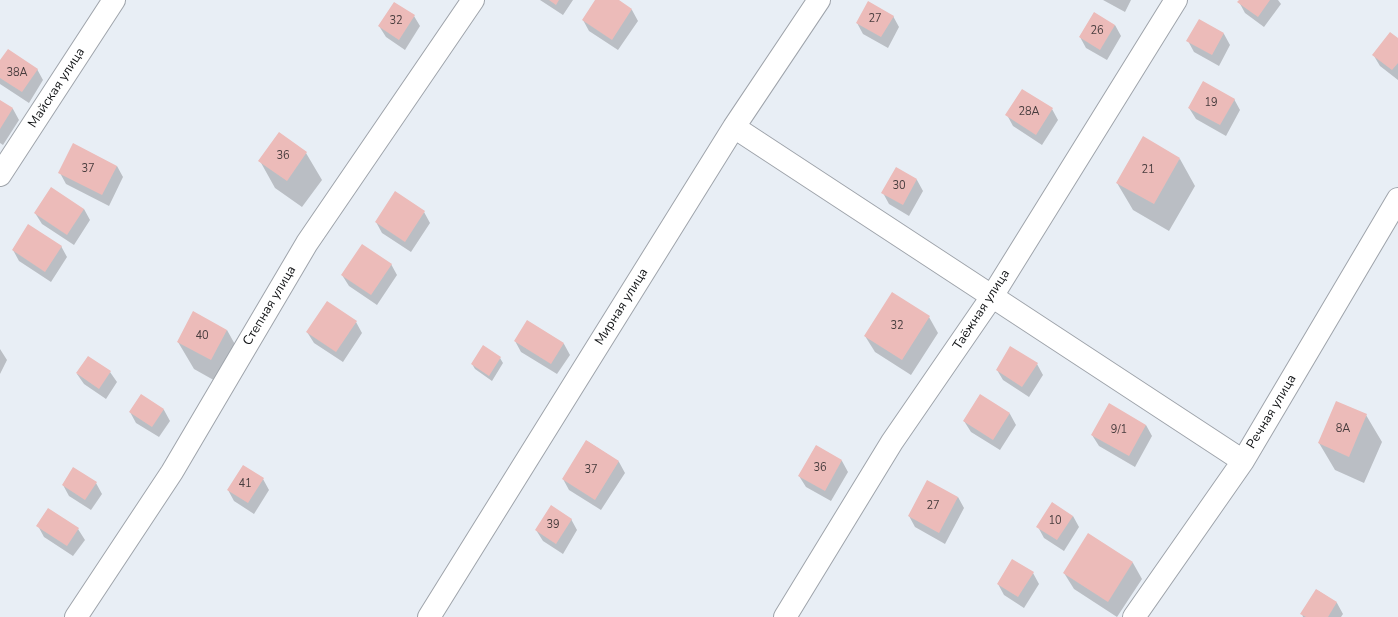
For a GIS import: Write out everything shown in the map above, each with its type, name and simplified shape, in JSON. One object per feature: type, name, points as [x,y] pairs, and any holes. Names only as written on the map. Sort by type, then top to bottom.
[{"type":"street","name":"Майская улица","points":[[0,175],[114,0]]},
{"type":"street","name":"Степная улица","points":[[76,617],[172,472],[307,243],[473,0]]},
{"type":"street","name":"Мирная улица","points":[[429,617],[734,127],[819,0]]},
{"type":"street","name":"Таёжная улица","points":[[785,617],[892,442],[991,298],[1176,0]]},
{"type":"street","points":[[734,127],[991,298],[1243,461]]},
{"type":"street","name":"Речная улица","points":[[1134,617],[1243,461],[1398,199]]},
{"type":"building","points":[[549,0],[559,0],[556,5]]},
{"type":"building","points":[[595,0],[619,0],[632,9],[612,40],[582,20]]},
{"type":"building","points":[[1239,0],[1270,0],[1258,17],[1237,2]]},
{"type":"building","points":[[868,1],[894,16],[881,37],[856,23]]},
{"type":"building","points":[[394,2],[415,15],[399,40],[378,26]]},
{"type":"building","points":[[1094,12],[1115,25],[1100,50],[1079,37]]},
{"type":"building","points":[[1199,19],[1224,33],[1212,55],[1186,41]]},
{"type":"building","points":[[1390,32],[1398,38],[1398,63],[1392,70],[1372,55]]},
{"type":"building","points":[[8,49],[38,69],[22,92],[0,78],[0,60]]},
{"type":"building","points":[[1203,81],[1235,99],[1220,125],[1188,108]]},
{"type":"building","points":[[1022,89],[1053,108],[1036,135],[1005,115]]},
{"type":"building","points":[[0,100],[13,108],[0,129]]},
{"type":"building","points":[[279,132],[307,152],[287,181],[258,161]]},
{"type":"building","points":[[1143,136],[1180,158],[1154,204],[1116,183]]},
{"type":"building","points":[[73,143],[117,166],[102,195],[58,173]]},
{"type":"building","points":[[896,167],[917,179],[903,205],[881,193]]},
{"type":"building","points":[[51,187],[84,209],[67,235],[34,213]]},
{"type":"building","points":[[395,191],[425,211],[405,242],[375,222]]},
{"type":"building","points":[[28,224],[62,246],[45,272],[12,250]]},
{"type":"building","points":[[362,244],[392,264],[371,295],[341,275]]},
{"type":"building","points":[[892,292],[930,316],[902,360],[864,336]]},
{"type":"building","points":[[327,301],[357,321],[336,352],[306,332]]},
{"type":"building","points":[[193,311],[227,330],[211,360],[177,342]]},
{"type":"building","points":[[527,320],[564,343],[551,364],[514,341]]},
{"type":"building","points":[[483,345],[501,357],[489,376],[471,364]]},
{"type":"building","points":[[1010,346],[1038,363],[1022,387],[996,370]]},
{"type":"building","points":[[88,356],[111,371],[99,389],[76,373]]},
{"type":"building","points":[[141,394],[164,409],[152,427],[129,412]]},
{"type":"building","points":[[980,394],[1010,413],[993,440],[963,421]]},
{"type":"building","points":[[1336,401],[1367,414],[1349,457],[1318,443]]},
{"type":"building","points":[[1109,403],[1146,425],[1129,456],[1091,435]]},
{"type":"building","points":[[586,440],[619,461],[595,500],[562,479]]},
{"type":"building","points":[[816,445],[842,460],[825,491],[798,476]]},
{"type":"building","points":[[243,465],[264,478],[248,503],[227,490]]},
{"type":"building","points":[[73,467],[97,482],[85,500],[62,485]]},
{"type":"building","points":[[927,480],[958,497],[939,533],[908,516]]},
{"type":"building","points":[[1052,502],[1073,516],[1057,540],[1036,527]]},
{"type":"building","points":[[551,505],[572,519],[556,544],[535,530]]},
{"type":"building","points":[[48,508],[79,528],[67,546],[36,526]]},
{"type":"building","points":[[1088,533],[1133,562],[1108,602],[1063,573]]},
{"type":"building","points":[[1012,559],[1034,572],[1018,597],[997,584]]},
{"type":"building","points":[[1316,589],[1337,602],[1328,617],[1306,617],[1300,614]]}]
